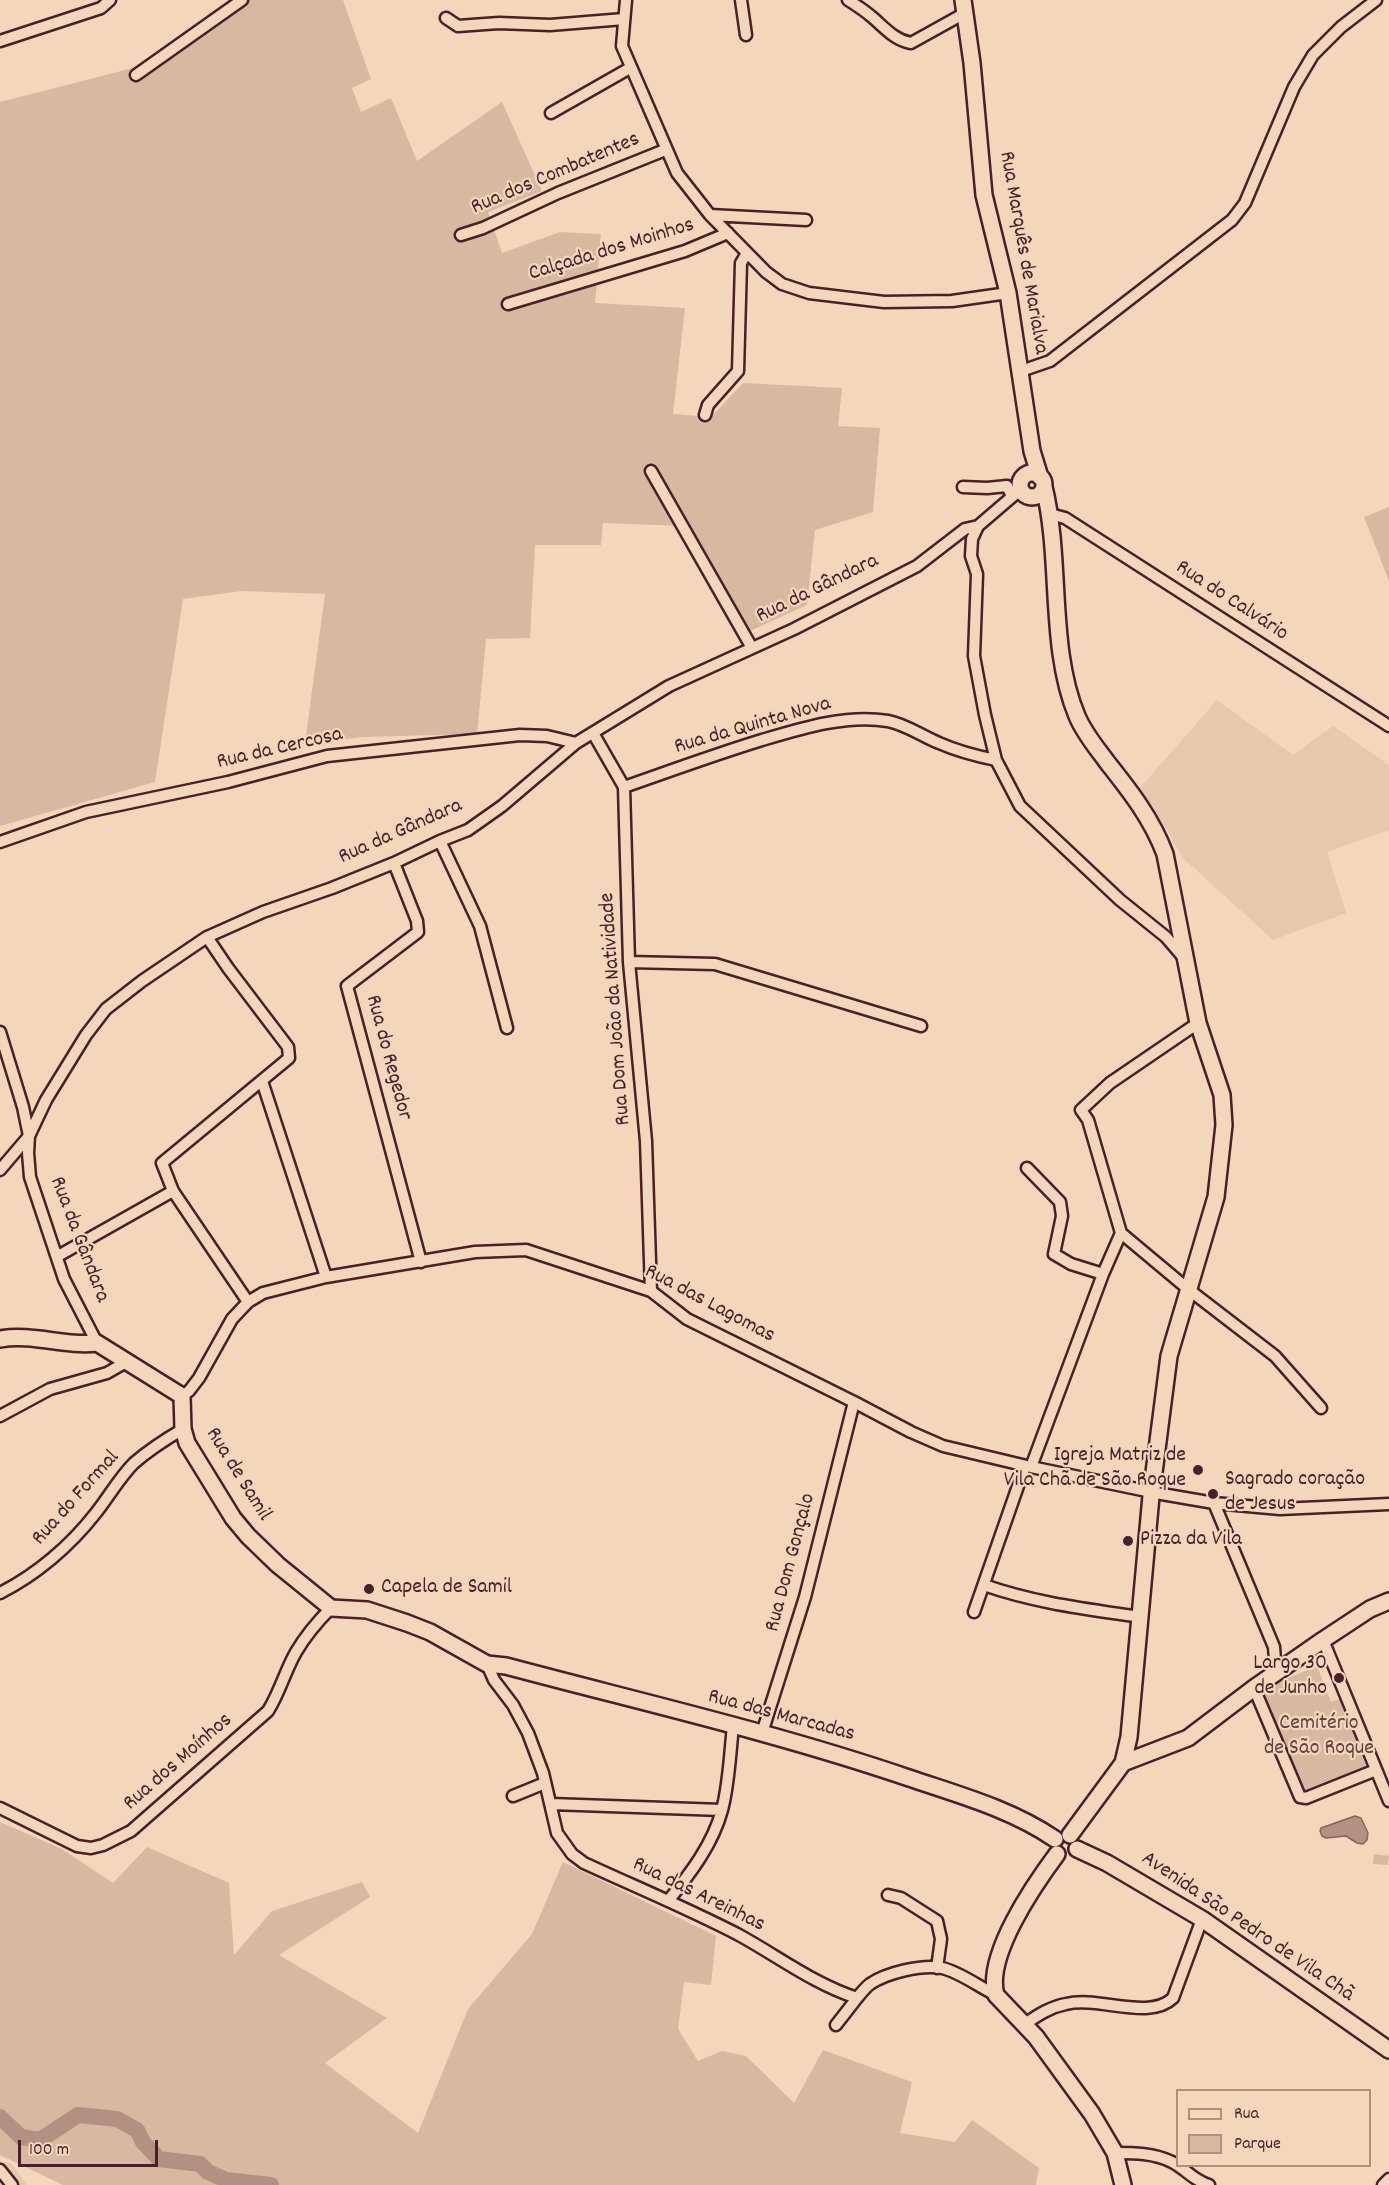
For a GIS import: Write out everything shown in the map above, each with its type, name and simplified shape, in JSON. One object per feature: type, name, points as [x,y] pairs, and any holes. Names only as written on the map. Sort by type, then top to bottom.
[{"type":"street","points":[[0,41],[101,8],[110,0]]},
{"type":"street","points":[[136,75],[242,0]]},
{"type":"street","points":[[626,0],[622,46],[676,174],[710,215],[747,253],[782,284],[809,293],[884,302],[952,301],[1008,293]]},
{"type":"street","points":[[741,0],[746,35]]},
{"type":"street","points":[[848,0],[870,15],[892,36],[910,43],[964,7]]},
{"type":"street","points":[[1021,494],[1041,493],[1032,451],[1021,371],[1050,361],[1232,220],[1245,203],[1294,87],[1313,55],[1341,27],[1376,0]]},
{"type":"street","name":"Rua Marquês de Marialva","points":[[964,7],[984,195],[1008,293],[1021,371]]},
{"type":"street","points":[[446,18],[458,26],[499,22],[550,25],[624,19]]},
{"type":"street","points":[[551,113],[630,68]]},
{"type":"street","name":"Rua dos Combatentes","points":[[461,236],[558,193],[665,150]]},
{"type":"street","points":[[710,215],[806,220]]},
{"type":"street","name":"Calçada dos Moinhos","points":[[508,304],[685,250],[728,233]]},
{"type":"street","points":[[705,415],[708,405],[738,371],[741,263],[747,253]]},
{"type":"street","points":[[651,471],[752,648]]},
{"type":"street","points":[[1021,494],[1020,483],[1037,479]]},
{"type":"street","points":[[996,1995],[994,1978],[1009,1934],[1024,1902],[1061,1843],[1123,1763],[1129,1737],[1152,1492],[1169,1356],[1216,1197],[1224,1125],[1222,1095],[1198,1023],[1165,854],[1149,817],[1086,733],[1071,700],[1062,657],[1050,514],[1037,479]]},
{"type":"street","points":[[963,487],[1007,486],[1050,514]]},
{"type":"street","name":"Rua da Gândara","points":[[97,1343],[68,1290],[58,1256],[39,1210],[30,1178],[28,1154],[29,1136],[65,1068],[106,1009],[142,981],[207,937],[263,912],[394,863],[468,830],[494,812],[576,742],[669,686],[794,629],[917,566],[965,529],[978,526],[1021,494]]},
{"type":"street","name":"Rua do Calvário","points":[[1050,514],[1065,518],[1389,726]]},
{"type":"street","points":[[978,526],[972,539],[971,556],[977,574],[974,656],[996,760],[1020,806],[1120,900],[1166,937],[1184,959]]},
{"type":"street","name":"Rua da Quinta Nova","points":[[624,787],[715,754],[796,730],[845,721],[873,719],[892,722],[940,744],[996,760]]},
{"type":"street","name":"Rua Dom João da Natividade","points":[[592,733],[624,787],[629,962],[646,1141],[651,1291]]},
{"type":"street","name":"Rua da Cercosa","points":[[0,842],[86,812],[228,782],[327,756],[520,735],[547,736],[576,742]]},
{"type":"street","points":[[440,841],[480,927],[507,1028]]},
{"type":"street","name":"Rua do Regedor","points":[[394,863],[417,921],[418,932],[347,986],[421,1262]]},
{"type":"street","points":[[207,937],[288,1047],[289,1058],[162,1163],[173,1191],[248,1302]]},
{"type":"street","points":[[629,962],[714,964],[921,1026]]},
{"type":"street","points":[[1198,1023],[1110,1083],[1081,1110],[1088,1120],[1121,1233],[1188,1289],[1275,1356],[1320,1408]]},
{"type":"street","points":[[0,1032],[23,1107],[29,1136],[0,1170]]},
{"type":"street","points":[[262,1081],[327,1277]]},
{"type":"street","points":[[1027,1168],[1060,1202],[1062,1216],[1054,1254],[1071,1264],[1104,1274]]},
{"type":"street","points":[[58,1256],[173,1191]]},
{"type":"street","points":[[974,1612],[1028,1466],[1121,1233]]},
{"type":"street","name":"Rua das Lagomas","points":[[182,1395],[189,1391],[199,1378],[232,1319],[248,1302],[262,1293],[327,1277],[475,1252],[526,1250],[651,1291],[687,1319],[943,1446],[1028,1466],[1214,1503],[1280,1509],[1389,1504]]},
{"type":"street","points":[[0,1339],[32,1337],[85,1345],[97,1343],[182,1395]]},
{"type":"street","points":[[0,1416],[50,1389],[107,1373],[128,1361]]},
{"type":"street","name":"Rua de Samil","points":[[182,1395],[183,1429],[187,1443],[233,1518],[278,1565],[331,1608]]},
{"type":"street","name":"Rua Dom Gonçalo","points":[[762,1733],[805,1597],[854,1401]]},
{"type":"street","name":"Rua do Formal","points":[[0,1593],[21,1582],[64,1548],[96,1514],[133,1464],[151,1449],[183,1429]]},
{"type":"street","points":[[1214,1503],[1284,1668]]},
{"type":"street","points":[[984,1585],[1016,1597],[1040,1602],[1140,1617]]},
{"type":"street","points":[[1123,1763],[1188,1738],[1323,1640],[1370,1609],[1389,1601]]},
{"type":"street","points":[[331,1608],[367,1610],[408,1623],[487,1664]]},
{"type":"street","name":"Rua dos Moínhos","points":[[0,1808],[77,1846],[91,1848],[103,1845],[131,1831],[268,1711],[295,1653],[312,1627],[331,1608]]},
{"type":"street","points":[[1323,1640],[1389,1801]]},
{"type":"street","points":[[1274,1647],[1284,1668]]},
{"type":"street","name":"Rua das Marcadas","points":[[487,1664],[506,1666],[762,1733],[871,1765],[1014,1815],[1061,1843]]},
{"type":"street","name":"Rua das Areinhas","points":[[487,1664],[494,1680],[513,1705],[528,1733],[545,1783],[557,1833],[572,1854],[584,1863],[751,1942],[807,1976],[857,1998]]},
{"type":"street","points":[[1254,1688],[1300,1797],[1306,1798],[1376,1770]]},
{"type":"street","points":[[669,1902],[690,1875],[708,1844],[722,1810],[733,1726]]},
{"type":"street","points":[[1129,1737],[1144,1754]]},
{"type":"street","points":[[513,1796],[545,1783]]},
{"type":"street","points":[[551,1804],[722,1810]]},
{"type":"street","points":[[1075,1839],[1077,1849],[1068,1858],[1062,1858],[1061,1843],[1075,1839]]},
{"type":"street","name":"Avenida São Pedro de Vila Chã","points":[[1077,1849],[1107,1863],[1202,1920],[1389,2050]]},
{"type":"street","points":[[888,1894],[901,1898],[937,1921],[941,1939],[937,1968]]},
{"type":"street","points":[[1025,2025],[1045,2010],[1067,2003],[1090,2002],[1149,2008],[1166,2005],[1173,1998],[1202,1920]]},
{"type":"street","points":[[836,2025],[869,1985],[882,1977],[910,1969],[942,1968],[996,1995],[1025,2025],[1092,2114],[1115,2152],[1123,2185]]},
{"type":"street","points":[[1115,2152],[1154,2156],[1176,2165]]},
{"type":"street","points":[[1178,2167],[1188,2175],[1209,2185]]},
{"type":"street","points":[[0,2170],[12,2185]]},
{"type":"street","points":[[1383,2185],[1389,2179]]},
{"type":"shaded area","points":[[1217,700],[1293,755],[1333,726],[1389,765],[1389,830],[1327,852],[1346,913],[1273,940],[1183,858],[1139,789]]},
{"type":"shaded area","points":[[1355,1816],[1361,1818],[1368,1833],[1367,1840],[1363,1844],[1346,1836],[1326,1838],[1322,1836],[1321,1828]]},
{"type":"shaded area","points":[[0,2161],[11,2163],[27,2185],[0,2185]]},
{"type":"green space","points":[[233,0],[343,0],[371,79],[352,88],[361,112],[391,98],[417,161],[502,102],[542,191],[488,212],[502,253],[560,232],[601,234],[595,303],[685,308],[673,414],[711,417],[743,383],[842,388],[838,426],[880,428],[873,512],[815,530],[807,605],[748,632],[683,526],[603,523],[601,545],[535,545],[530,638],[486,639],[477,734],[364,737],[305,743],[325,594],[242,591],[183,599],[155,782],[0,826],[0,102],[137,67]]},
{"type":"green space","points":[[1389,507],[1389,581],[1364,517]]},
{"type":"green space","name":"Cemitério de São Roque","points":[[1317,1666],[1331,1702],[1341,1698],[1366,1766],[1304,1792],[1262,1689]]},
{"type":"green space","points":[[0,1822],[62,1849],[113,1883],[147,1847],[229,1883],[234,1955],[272,1911],[362,1882],[370,1897],[279,1955],[387,2018],[325,2063],[418,2133],[468,2009],[532,1934],[563,1862],[716,1936],[711,1985],[684,1982],[678,2029],[698,2061],[722,2051],[746,2056],[794,2103],[823,2050],[912,2082],[900,2133],[955,2142],[972,2120],[1039,2168],[1036,2185],[63,2185],[0,2155]]},
{"type":"green space","points":[[1374,1854],[1389,1856],[1388,1865],[1373,1864]]},
{"type":"waterway","points":[[0,2117],[21,2137],[40,2140],[78,2115],[117,2119],[137,2130],[143,2142],[159,2159],[200,2164],[208,2172],[226,2180],[271,2185]]},
{"type":"place","name":"Igreja Matriz de Vila Chã de São Roque","points":[[1198,1470]]},
{"type":"place","name":"Sagrado coração de Jesus","points":[[1213,1494]]},
{"type":"place","name":"Pizza da Vila","points":[[1128,1541]]},
{"type":"place","name":"Capela de Samil","points":[[369,1589]]},
{"type":"place","name":"Largo 30 de Junho","points":[[1339,1678]]}]
